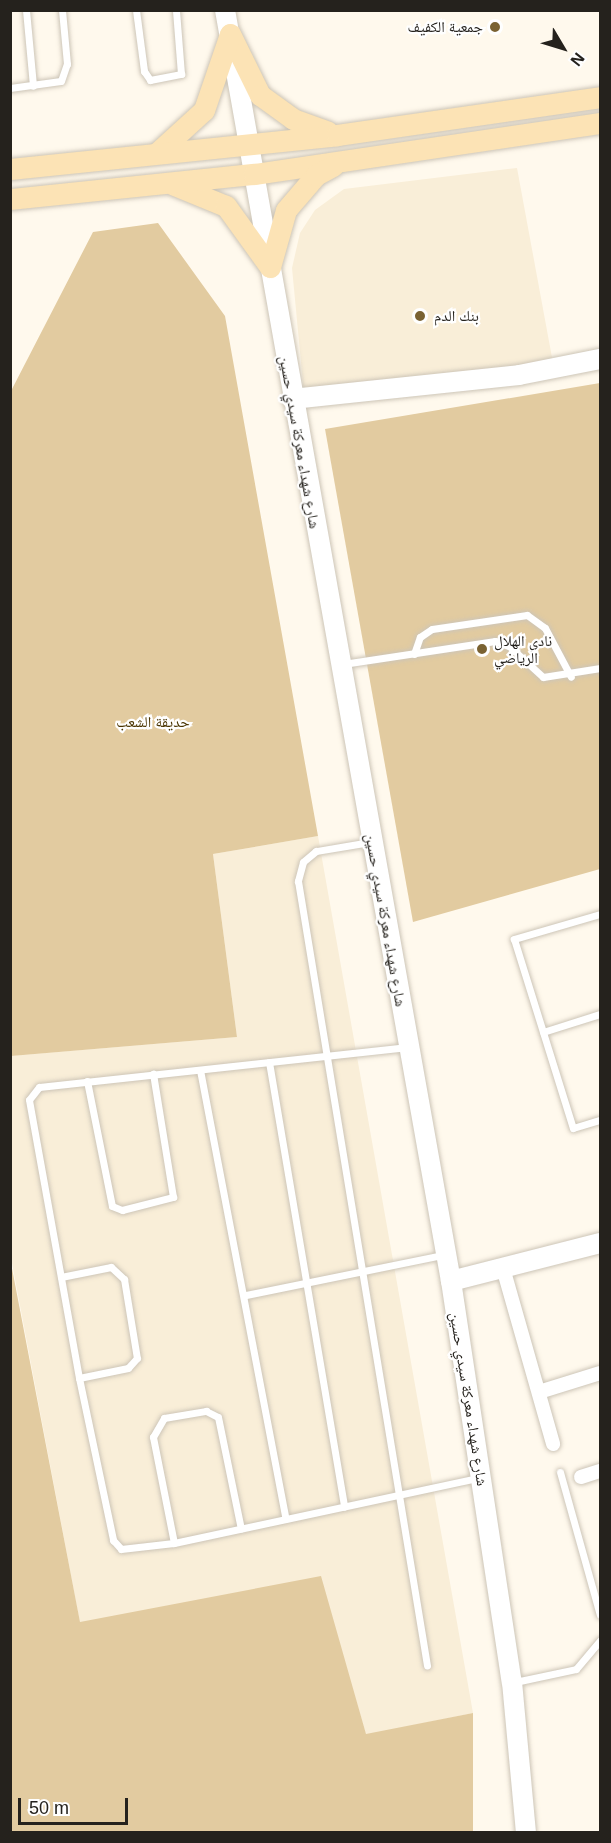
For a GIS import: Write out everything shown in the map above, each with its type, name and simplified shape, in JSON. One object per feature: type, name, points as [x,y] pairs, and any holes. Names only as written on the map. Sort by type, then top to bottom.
[{"type":"main road","name":"شارع شهداء معركة سيدي حسين","points":[[225,10],[292,399],[451,1281],[512,1682],[526,1833]]},
{"type":"main road","points":[[230,34],[260,95],[293,119],[337,135]]},
{"type":"main road","points":[[157,153],[204,110],[230,34]]},
{"type":"main road","points":[[10,169],[248,142],[337,135],[600,97]]},
{"type":"main road","points":[[10,199],[161,181],[254,174],[600,123]]},
{"type":"main road","points":[[270,267],[286,210],[316,175],[341,161]]},
{"type":"main road","points":[[161,181],[225,206],[270,267]]},
{"type":"main road","points":[[292,399],[519,375],[600,359]]},
{"type":"main road","points":[[451,1281],[600,1243]]},
{"type":"street","points":[[503,1268],[553,1444]]},
{"type":"street","points":[[538,1392],[600,1373]]},
{"type":"street","points":[[581,1478],[600,1471]]},
{"type":"lane","points":[[26,10],[33,86]]},
{"type":"lane","points":[[10,88],[55,84],[66,73],[62,10]]},
{"type":"lane","points":[[136,10],[144,71],[150,80],[181,74],[176,10]]},
{"type":"lane","points":[[414,654],[420,637],[432,629],[527,615],[545,628],[571,677]]},
{"type":"lane","points":[[340,664],[503,642],[536,674],[571,677],[600,669]]},
{"type":"lane","points":[[373,841],[316,851],[298,871],[427,1665]]},
{"type":"lane","points":[[600,914],[514,939],[573,1128],[600,1120]]},
{"type":"lane","points":[[543,1032],[600,1014]]},
{"type":"lane","points":[[408,1047],[39,1087],[29,1100],[80,1378],[115,1544],[126,1551],[174,1543],[480,1478]]},
{"type":"lane","points":[[269,1062],[344,1507]]},
{"type":"lane","points":[[200,1070],[246,1295],[286,1519]]},
{"type":"lane","points":[[87,1081],[112,1206],[122,1210],[173,1197],[153,1074]]},
{"type":"lane","points":[[246,1295],[446,1254]]},
{"type":"lane","points":[[61,1276],[111,1267],[123,1275],[126,1289],[134,1363],[80,1378]]},
{"type":"lane","points":[[174,1543],[153,1437],[164,1418],[206,1411],[218,1417],[241,1529]]},
{"type":"lane","points":[[560,1472],[600,1615]]},
{"type":"lane","points":[[512,1682],[576,1669],[600,1640]]},
{"type":"shaded area","name":"بنك الدم","points":[[517,168],[553,363],[304,394],[292,268],[300,233],[315,210],[344,189]]},
{"type":"shaded area","points":[[318,836],[473,1713],[366,1735],[320,1577],[80,1623],[11,1258],[10,1056],[237,1037],[213,854]]},
{"type":"green space","name":"حديقة الشعب","points":[[158,223],[225,316],[318,836],[213,854],[237,1037],[11,1056],[11,391],[93,232]]},
{"type":"green space","name":"نادي الهلال الرياضي","points":[[600,383],[600,869],[413,922],[325,429]]},
{"type":"green space","points":[[10,1258],[80,1622],[321,1576],[366,1734],[473,1713],[473,1832],[11,1832]]},
{"type":"place","name":"جمعية الكفيف","points":[[495,27]]},
{"type":"place","name":"بنك الدم","points":[[420,316]]},
{"type":"place","name":"نادي الهلال الرياضي","points":[[482,649]]}]
